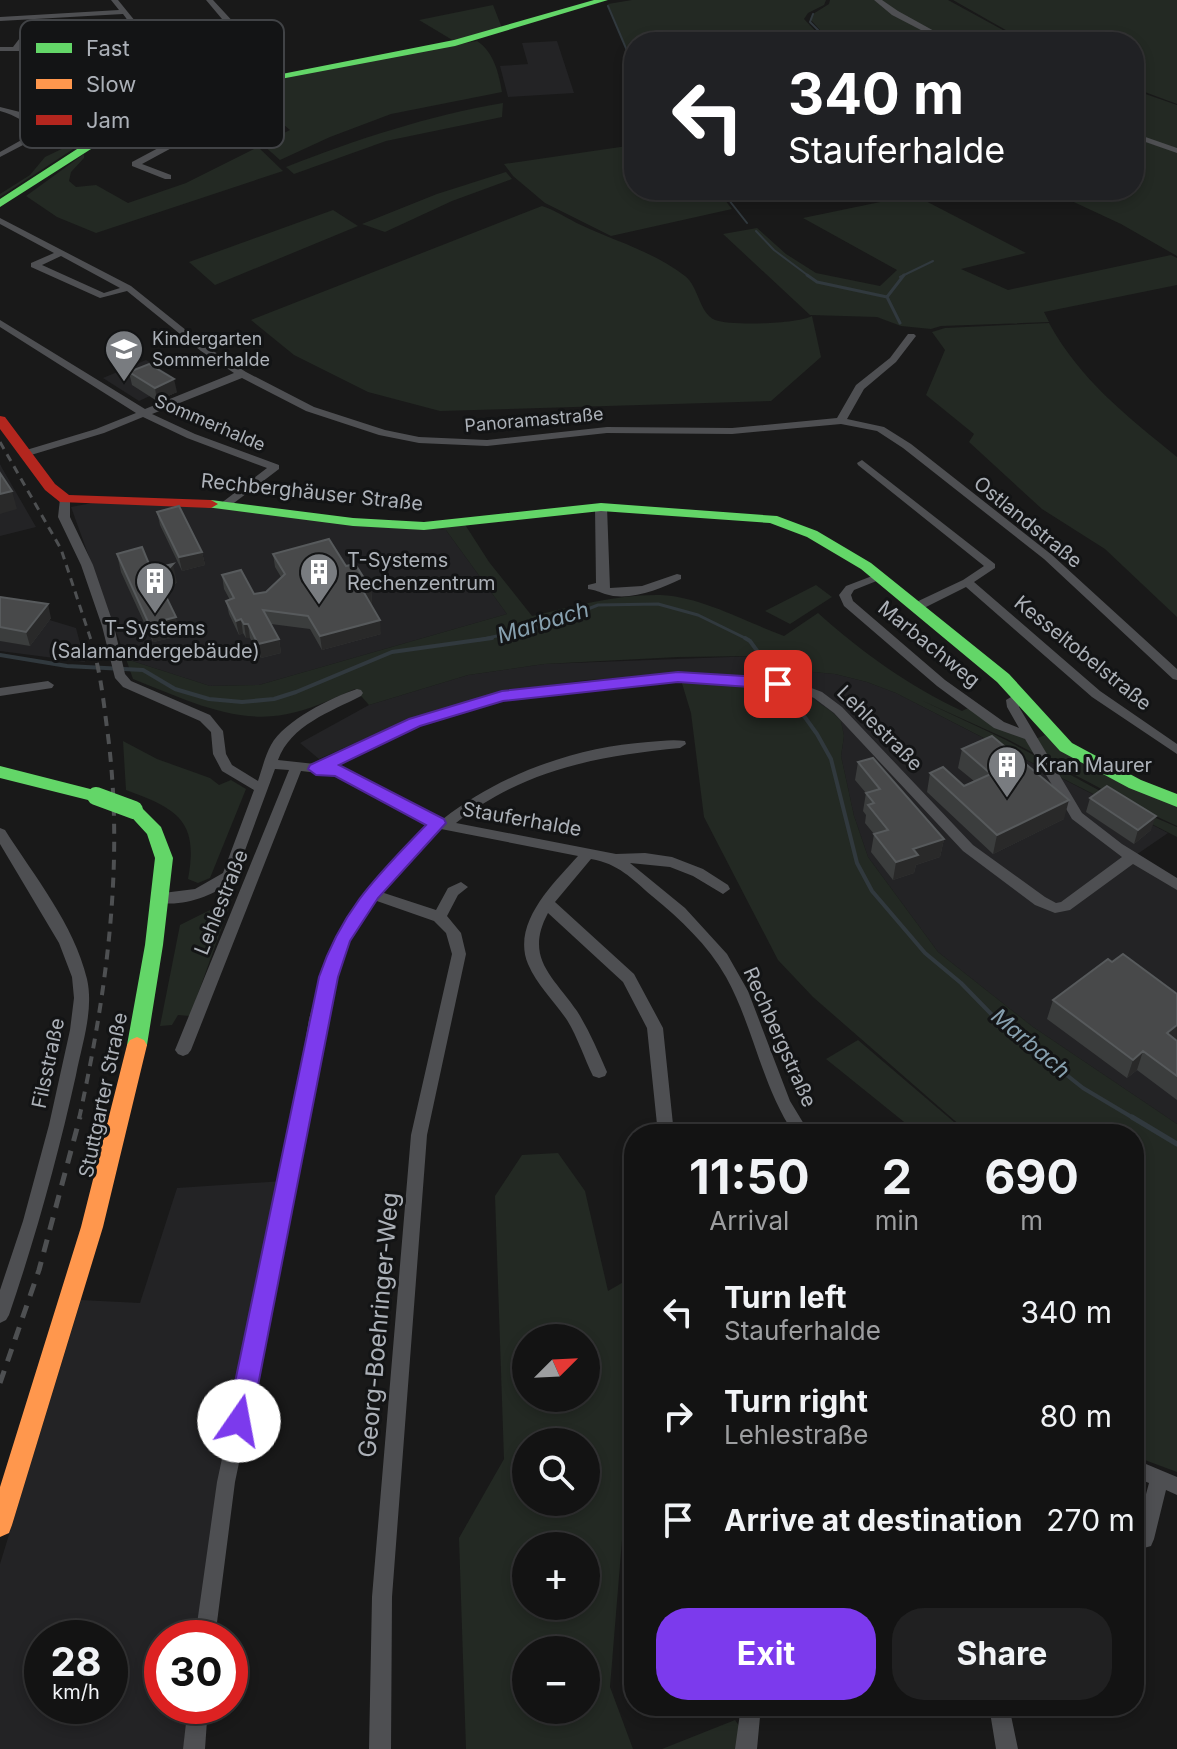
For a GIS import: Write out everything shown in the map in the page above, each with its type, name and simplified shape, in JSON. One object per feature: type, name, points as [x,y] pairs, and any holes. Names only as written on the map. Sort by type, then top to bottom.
[{"type":"street","points":[[114,0],[132,20]]},
{"type":"street","points":[[209,0],[228,20]]},
{"type":"street","points":[[284,75],[466,41],[604,0]]},
{"type":"street","points":[[877,0],[931,32]]},
{"type":"street","points":[[0,19],[126,12]]},
{"type":"street","points":[[15,50],[20,42]]},
{"type":"street","points":[[0,49],[20,50]]},
{"type":"street","points":[[0,109],[20,114]]},
{"type":"street","points":[[1144,139],[1177,151]]},
{"type":"street","points":[[0,155],[20,146]]},
{"type":"street","points":[[0,204],[86,148]]},
{"type":"street","points":[[165,148],[135,164],[168,177]]},
{"type":"street","name":"Panoramastraße","points":[[0,221],[128,288],[204,349],[242,374],[310,409],[383,433],[452,443],[521,440],[607,430],[732,431],[841,421]]},
{"type":"street","points":[[61,253],[34,265],[103,296],[128,288]]},
{"type":"street","name":"Sommerhalde","points":[[0,323],[145,414],[191,436],[275,467],[226,504]]},
{"type":"street","points":[[841,421],[860,387],[893,360],[911,336]]},
{"type":"street","points":[[27,453],[145,414],[242,374]]},
{"type":"street","points":[[0,420],[27,453],[55,496],[65,499],[64,517],[87,565],[119,675],[127,684],[205,718],[217,731],[217,751],[223,766],[261,788]]},
{"type":"street","name":"Ostlandstraße","points":[[841,421],[880,429],[907,446],[1048,557],[1177,676]]},
{"type":"street","points":[[862,463],[991,566],[967,582],[916,607]]},
{"type":"street","name":"Rechberghäuser Straße","points":[[65,499],[226,504],[353,522],[424,526],[601,507],[772,519],[821,538],[880,576],[1003,678],[1052,734],[1075,753],[1135,784],[1177,801]]},
{"type":"street","points":[[601,507],[597,586],[606,591],[645,591],[677,577]]},
{"type":"street","name":"Marbachweg","points":[[880,576],[848,590],[845,595],[848,603],[964,700],[999,725],[1029,736]]},
{"type":"street","name":"Kesseltobelstraße","points":[[967,582],[1096,694],[1177,750]]},
{"type":"street","name":"Lehlestraße","points":[[316,769],[414,722],[502,696],[678,677],[757,680],[798,687],[818,695],[838,710],[968,848],[1040,901],[1055,908],[1065,906],[1132,857]]},
{"type":"street","points":[[0,692],[48,685]]},
{"type":"street","name":"Lehlestraße","points":[[163,899],[203,894],[229,876],[278,744],[291,729],[312,715],[357,693]]},
{"type":"street","points":[[1020,697],[1012,700],[1012,704],[1077,816],[1132,857],[1177,885]]},
{"type":"street","points":[[207,1620],[226,1482],[291,1175],[317,1019],[341,940],[371,894],[441,824],[467,805],[492,791],[556,766],[620,749],[680,744]]},
{"type":"street","name":"Stauferhalde","points":[[271,764],[339,771],[441,824],[616,859],[632,857],[673,861],[703,875],[723,889]]},
{"type":"street","name":"Lehlestraße","points":[[183,1050],[296,768]]},
{"type":"street","name":"Stuttgarter Straße","points":[[0,772],[96,796],[134,810],[151,823],[160,839],[164,858],[163,899],[137,1057],[107,1186],[0,1525]]},
{"type":"street","name":"Filsstraße","points":[[0,833],[73,956],[80,979],[82,1004],[60,1117],[17,1268],[0,1315]]},
{"type":"street","points":[[589,852],[535,925],[530,948],[542,974],[573,1017],[599,1072]]},
{"type":"street","name":"Rechbergstraße","points":[[616,859],[677,908],[711,944],[732,974],[750,1013],[781,1099],[796,1124]]},
{"type":"street","points":[[371,894],[439,917],[453,892],[461,887]]},
{"type":"street","points":[[548,904],[629,978],[655,1028],[665,1124]]},
{"type":"street","name":"Georg-Boehringer-Weg","points":[[380,1749],[382,1597],[411,1213],[419,1135],[459,954],[455,933],[439,917]]},
{"type":"street","points":[[1144,1472],[1168,1483],[1144,1539]]},
{"type":"street","points":[[746,1749],[750,1716]]},
{"type":"street","points":[[1001,1716],[1007,1749]]},
{"type":"street","points":[[194,1749],[196,1724]]},
{"type":"shaded area","points":[[632,0],[826,0],[824,5],[808,13],[804,19],[816,32],[624,32],[624,42],[608,4]]},
{"type":"shaded area","points":[[830,0],[874,0],[930,32],[822,32],[810,19]]},
{"type":"shaded area","points":[[880,0],[948,0],[1007,32],[934,32],[897,13]]},
{"type":"shaded area","points":[[953,0],[1177,0],[1177,104],[1144,92],[1144,32],[1009,32]]},
{"type":"shaded area","points":[[493,5],[502,28],[454,41],[419,20]]},
{"type":"shaded area","points":[[477,41],[492,57],[502,92],[391,114],[280,160],[266,148],[284,148],[284,133],[290,130],[284,125],[284,77]]},
{"type":"shaded area","points":[[557,41],[574,93],[508,97],[500,66],[528,64],[522,43]]},
{"type":"shaded area","points":[[1144,93],[1177,105],[1177,150],[1144,137]]},
{"type":"shaded area","points":[[503,103],[502,117],[386,141],[294,174],[286,167],[393,129]]},
{"type":"shaded area","points":[[1144,141],[1177,152],[1177,256],[1121,224],[1069,200],[1144,200]]},
{"type":"shaded area","points":[[624,146],[624,200],[725,200],[732,209],[611,236],[545,203],[513,176],[504,164]]},
{"type":"shaded area","points":[[64,148],[75,148],[0,197],[0,194],[30,175],[45,157]]},
{"type":"shaded area","points":[[256,148],[283,171],[96,233],[57,217],[26,196],[84,154],[71,172],[69,181],[76,187],[96,185],[128,203],[186,183]]},
{"type":"shaded area","points":[[506,172],[512,179],[452,201],[385,232],[362,224],[437,194]]},
{"type":"shaded area","points":[[890,200],[924,200],[1026,253],[961,269],[1008,290],[1171,255],[1177,258],[1177,285],[1044,312],[1049,322],[941,326],[931,329],[901,326],[877,317],[810,315],[723,234],[757,228],[786,254],[816,273],[880,286],[897,270],[803,218]]},
{"type":"shaded area","points":[[542,206],[673,268],[690,281],[706,312],[715,320],[764,323],[812,316],[821,357],[771,401],[440,411],[368,392],[294,355],[251,320]]},
{"type":"shaded area","points":[[333,210],[358,226],[215,285],[189,262]]},
{"type":"shaded area","points":[[1049,323],[1090,380],[1177,457],[1177,617],[1105,549],[1042,509],[969,442],[974,434],[926,395],[945,350],[932,332],[945,328]]},
{"type":"shaded area","name":"Kindergarten Sommerhalde","points":[[146,360],[170,375],[162,378],[150,396],[139,401],[103,378]]},
{"type":"shaded area","points":[[0,464],[2,468],[36,527],[0,536]]},
{"type":"shaded area","points":[[92,503],[226,504],[446,530],[507,614],[259,685],[210,686],[126,659],[71,507]]},
{"type":"shaded area","points":[[464,523],[489,562],[532,616],[612,599],[661,595],[708,605],[784,636],[818,613],[886,667],[942,701],[962,711],[970,707],[1033,740],[1045,735],[1051,741],[1177,806],[1177,826],[1007,739],[921,700],[1006,740],[1128,806],[1177,827],[1177,837],[896,693],[867,682],[813,672],[756,656],[544,664],[468,675],[369,705],[355,689],[311,707],[275,716],[234,714],[213,709],[133,679],[126,659],[210,686],[259,685],[507,614],[446,530],[424,526]]},
{"type":"shaded area","points":[[816,585],[832,597],[790,624],[765,611]]},
{"type":"shaded area","points":[[0,605],[76,628],[85,662],[0,651]]},
{"type":"shaded area","points":[[756,656],[813,672],[867,682],[896,693],[1168,833],[1133,857],[1177,885],[1177,1124],[1033,1027],[938,952],[868,857],[854,816],[841,756],[844,736],[841,722],[806,694],[764,685],[681,680],[678,675],[587,680],[500,692],[414,717],[319,759],[300,743],[369,705],[468,675],[544,664]]},
{"type":"shaded area","points":[[681,680],[786,689],[806,694],[832,712],[841,721],[844,736],[841,756],[854,816],[868,857],[938,952],[1033,1027],[1177,1124],[1177,1472],[1144,1460],[1144,1124],[959,1124],[813,997],[778,960],[704,817],[691,713]]},
{"type":"shaded area","points":[[123,741],[157,759],[210,778],[219,785],[231,780],[246,789],[210,878],[198,883],[188,879],[190,843],[181,820],[159,804],[126,790]]},
{"type":"shaded area","points":[[232,899],[190,1016],[178,1015],[172,1025],[160,1026],[180,925]]},
{"type":"shaded area","points":[[858,1040],[956,1124],[907,1124],[826,1059]]},
{"type":"shaded area","points":[[558,1153],[585,1191],[608,1291],[624,1282],[624,1516],[610,1687],[633,1749],[466,1749],[459,1538],[504,1459],[495,1196],[522,1155]]},
{"type":"shaded area","points":[[283,1181],[203,1620],[144,1620],[144,1724],[187,1724],[183,1749],[0,1749],[0,1564],[81,1300],[140,1303],[177,1188]]},
{"type":"shaded area","points":[[735,1720],[742,1730],[740,1749],[662,1749]]},
{"type":"building","points":[[149,364],[174,379],[155,388],[129,372]]},
{"type":"building","points":[[0,473],[12,491],[0,494]]},
{"type":"building","points":[[179,506],[202,552],[179,557],[157,512]]},
{"type":"building","name":"T-Systems Rechenzentrum","points":[[329,539],[346,566],[355,564],[371,589],[363,591],[380,620],[320,636],[308,616],[263,610],[279,639],[258,644],[248,624],[241,619],[236,621],[226,601],[234,598],[222,575],[241,570],[254,594],[266,592],[285,574],[273,554]]},
{"type":"building","points":[[142,547],[151,569],[173,564],[158,580],[176,617],[149,624],[117,554]]},
{"type":"building","points":[[0,597],[48,604],[26,632],[0,627]]},
{"type":"building","points":[[992,736],[1069,800],[997,835],[930,773],[943,767],[964,786],[991,774],[962,749]]},
{"type":"building","points":[[873,758],[944,839],[913,849],[918,855],[896,862],[874,834],[888,830],[868,805],[874,803],[866,793],[880,789],[858,762]]},
{"type":"building","points":[[1107,786],[1156,816],[1138,830],[1090,798]]},
{"type":"building","points":[[1123,954],[1177,994],[1177,1025],[1167,1033],[1177,1041],[1177,1076],[1143,1051],[1133,1060],[1053,1000],[1108,959],[1112,962]]},
{"type":"waterway","points":[[608,6],[624,44]]},
{"type":"waterway","points":[[813,14],[810,22],[820,32]]},
{"type":"waterway","points":[[729,200],[747,223]]},
{"type":"waterway","points":[[756,231],[774,250],[810,277]]},
{"type":"waterway","points":[[904,275],[933,261]]},
{"type":"waterway","points":[[807,275],[817,282],[887,297]]},
{"type":"waterway","points":[[887,297],[904,275]]},
{"type":"waterway","points":[[900,277],[904,275]]},
{"type":"waterway","points":[[887,297],[900,323]]},
{"type":"waterway","name":"Marbach","points":[[481,640],[550,624],[598,605],[658,604],[698,615],[745,638]]},
{"type":"waterway","name":"Marbach","points":[[481,640],[492,638]]},
{"type":"waterway","name":"Marbach","points":[[745,638],[749,640]]},
{"type":"waterway","name":"Marbach","points":[[745,638],[817,734],[831,759],[857,863],[872,891],[925,953],[961,983],[995,1018],[1083,1088],[1135,1119]]},
{"type":"waterway","name":"Marbach","points":[[0,655],[67,666],[143,670],[175,689],[209,699],[242,702],[274,699],[296,692],[392,652],[481,640]]},
{"type":"waterway","name":"Marbach","points":[[1132,1117],[1144,1124]]},
{"type":"waterway","name":"Marbach","points":[[1144,1124],[1177,1144]]},
{"type":"railway","points":[[0,442],[61,549],[91,640]]},
{"type":"railway","points":[[79,1119],[105,973],[113,876],[112,777],[101,683],[90,638]]},
{"type":"railway","points":[[0,1383],[39,1270],[80,1117]]},
{"type":"traffic: fast","points":[[284,75],[455,43],[604,0]]},
{"type":"traffic: fast","points":[[0,204],[86,148]]},
{"type":"traffic: fast","points":[[211,504],[353,522],[424,526],[601,507],[772,519],[812,534],[866,566],[1003,678],[1066,747],[1135,784],[1177,801]]},
{"type":"traffic: fast","points":[[0,772],[96,796]]},
{"type":"traffic: fast","points":[[96,796],[134,810]]},
{"type":"traffic: fast","points":[[134,810],[155,831],[164,858],[154,945],[137,1045]]},
{"type":"traffic: slow","points":[[0,1525],[92,1227],[137,1045]]},
{"type":"traffic: jam","points":[[0,420],[50,487],[65,499],[211,504]]},
{"type":"place","name":"Kindergarten Sommerhalde","points":[[124,383]]},
{"type":"place","name":"T-Systems Rechenzentrum","points":[[319,606]]},
{"type":"place","name":"T-Systems (Salamandergebäude)","points":[[155,615]]},
{"type":"place","name":"Kran Maurer","points":[[1007,799]]},
{"type":"route","points":[[239,1421],[291,1175],[317,1019],[328,977],[341,940],[371,894],[438,823],[339,771],[316,769],[414,722],[502,696],[678,677],[757,680],[778,684]]}]
